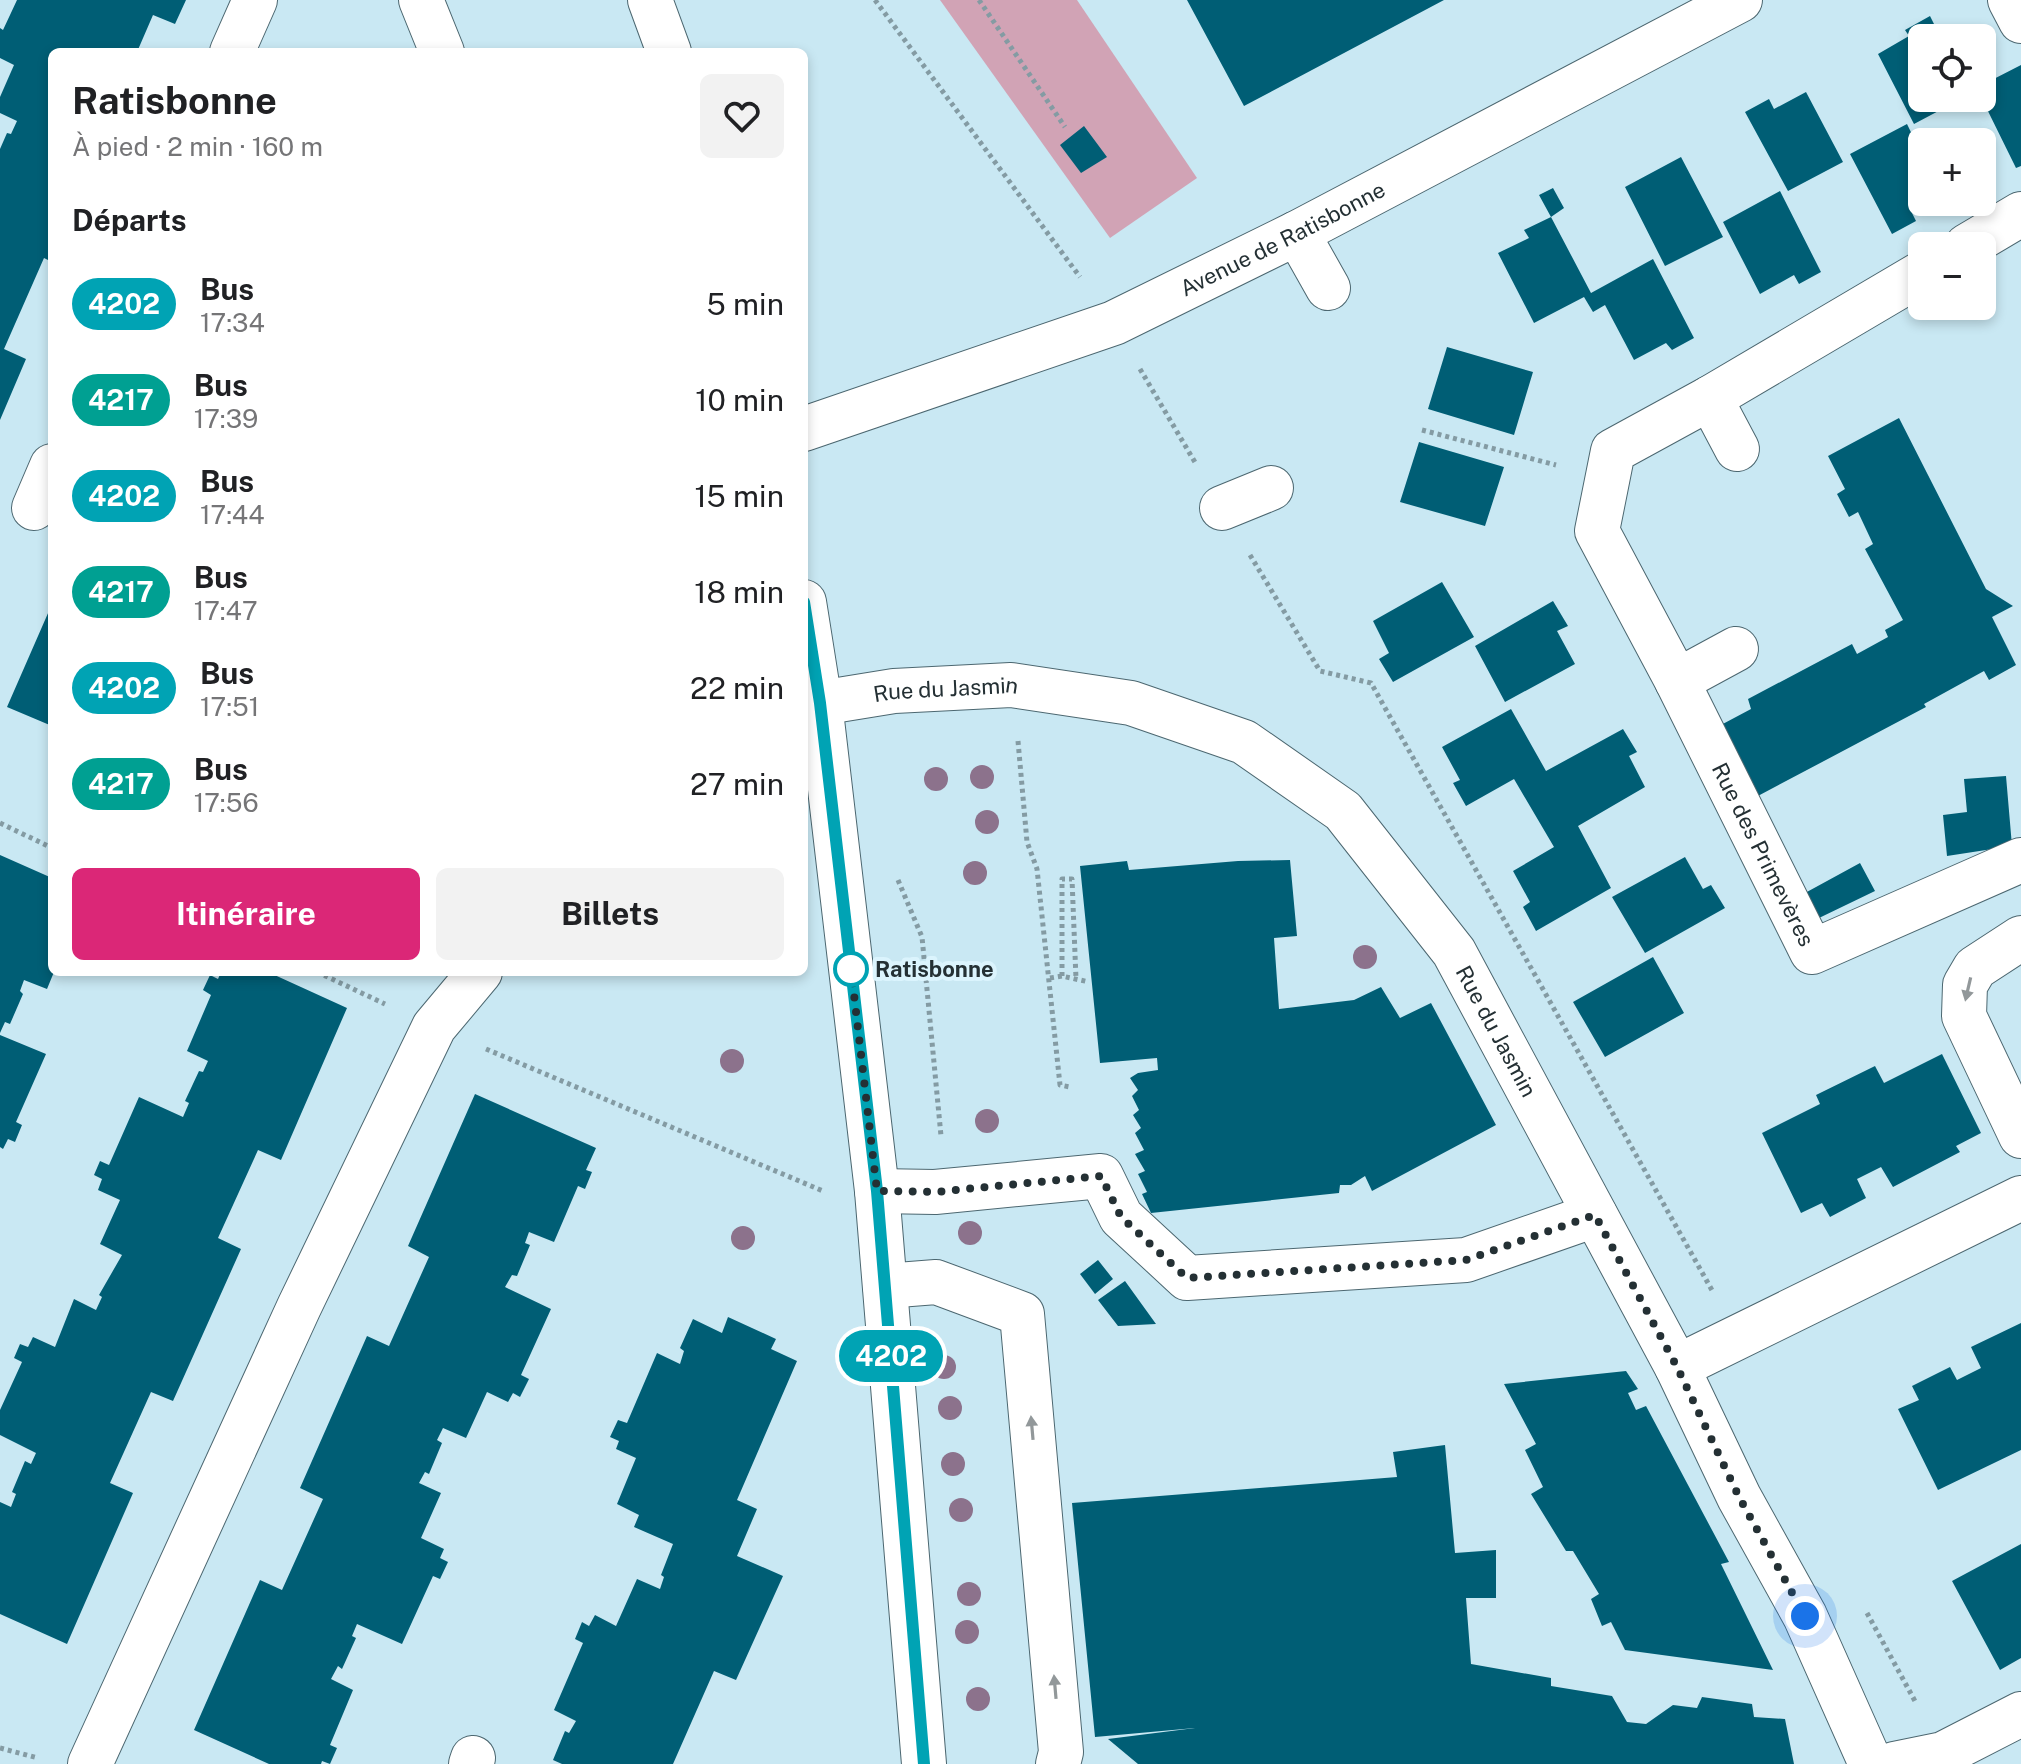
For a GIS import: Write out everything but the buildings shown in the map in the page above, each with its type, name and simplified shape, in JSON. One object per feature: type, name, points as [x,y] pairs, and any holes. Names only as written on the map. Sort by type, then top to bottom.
[{"type":"street","points":[[234,48],[255,0]]},
{"type":"street","points":[[421,0],[440,48]]},
{"type":"street","points":[[650,0],[668,48]]},
{"type":"street","name":"Avenue de Ratisbonne","points":[[808,428],[1114,323],[1297,233],[1740,0]]},
{"type":"street","points":[[2010,0],[2021,21]]},
{"type":"street","points":[[1991,232],[2021,214]]},
{"type":"street","points":[[1297,233],[1328,288]]},
{"type":"street","name":"Rue des Primevères","points":[[1908,281],[1710,398],[1613,451],[1597,531],[1677,681],[1812,952],[2021,860]]},
{"type":"street","points":[[1710,398],[1737,449]]},
{"type":"street","points":[[34,508],[48,475]]},
{"type":"street","points":[[1222,508],[1271,488]]},
{"type":"street","points":[[1677,681],[1736,649]]},
{"type":"street","points":[[808,654],[812,706],[878,1202],[924,1764]]},
{"type":"street","name":"Rue du Jasmin","points":[[812,706],[894,691],[1011,685],[1131,703],[1244,742],[1343,811],[1454,952],[1677,1367],[1739,1497],[1805,1616],[1871,1764]]},
{"type":"street","points":[[2021,938],[1975,968],[1965,985],[1964,1016],[2021,1136]]},
{"type":"street","points":[[90,1764],[299,1307],[434,1027],[477,976]]},
{"type":"street","points":[[878,1202],[935,1192],[1101,1176],[1121,1217],[1187,1278],[1466,1260],[1595,1215]]},
{"type":"street","points":[[1677,1367],[2021,1198]]},
{"type":"street","points":[[885,1286],[936,1282],[1022,1314],[1061,1752],[1058,1764]]},
{"type":"street","points":[[1894,1764],[1943,1754],[2021,1714]]},
{"type":"path","points":[[875,0],[1114,323]]},
{"type":"path","points":[[979,0],[1065,127]]},
{"type":"path","points":[[1422,430],[1607,479]]},
{"type":"path","points":[[1013,730],[1021,746],[1027,842],[1037,869],[1060,1085],[1070,1087]]},
{"type":"path","points":[[0,823],[48,846]]},
{"type":"path","points":[[894,871],[922,937],[943,1155],[935,1192]]},
{"type":"path","points":[[1062,976],[1062,879],[1072,879],[1076,979]]},
{"type":"path","points":[[326,976],[434,1027],[878,1202]]},
{"type":"path","points":[[1050,978],[1062,976],[1089,982]]},
{"type":"path","points":[[0,1748],[43,1760]]},
{"type":"shaded area","points":[[940,0],[1077,0],[1197,178],[1110,238]]},
{"type":"bus line","name":"4202","points":[[808,627],[820,703],[877,1191],[924,1764]]},
{"type":"place","name":"Ratisbonne","points":[[851,969]]},
{"type":"route","points":[[851,969],[877,1191],[935,1192],[1101,1176],[1121,1217],[1187,1278],[1466,1260],[1595,1215],[1677,1367],[1739,1497],[1805,1616]]}]
